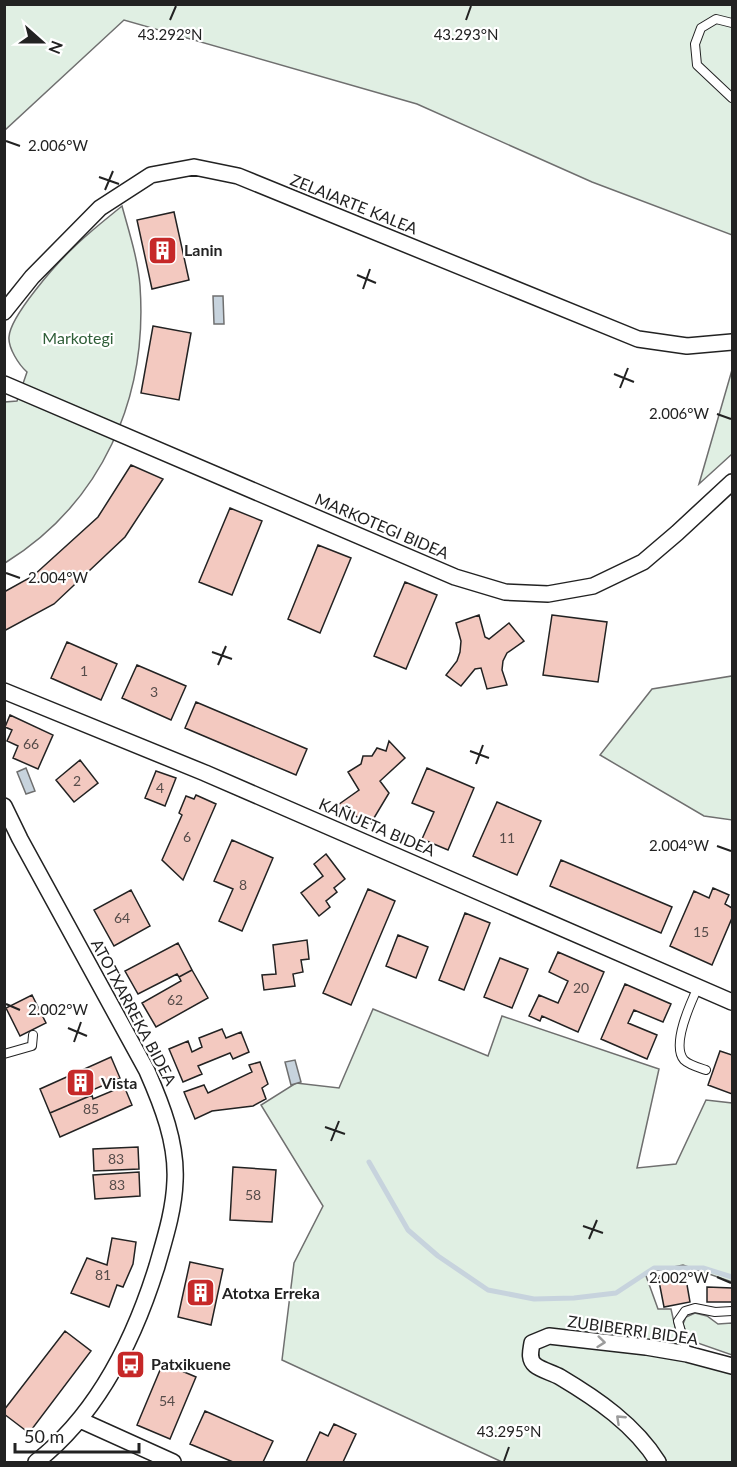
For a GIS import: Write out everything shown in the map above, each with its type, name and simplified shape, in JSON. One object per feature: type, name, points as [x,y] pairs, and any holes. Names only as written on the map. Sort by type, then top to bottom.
[{"type":"street","name":"ZELAIARTE KALEA","points":[[4,312],[32,277],[100,208],[151,175],[194,167],[238,176],[638,339],[687,346],[732,342]]},
{"type":"street","name":"MARKOTEGI BIDEA","points":[[4,384],[455,577],[505,592],[548,594],[593,586],[642,562],[732,482]]},
{"type":"street","name":"KAÑUETA BIDEA","points":[[4,691],[205,772],[732,1002]]},
{"type":"street","name":"ATOTXARREKA BIDEA","points":[[4,806],[147,1071],[161,1102],[171,1140],[175,1180],[168,1229],[151,1284],[126,1344],[104,1385],[80,1420],[36,1462]]},
{"type":"street","name":"ZUBIBERRI BIDEA","points":[[658,1462],[648,1445],[613,1412],[559,1376],[534,1365],[530,1356],[532,1343],[549,1336],[687,1354],[732,1366]]},
{"type":"street","points":[[80,1420],[173,1462]]},
{"type":"lane","points":[[732,23],[716,19],[701,28],[694,44],[697,65],[732,98]]},
{"type":"lane","points":[[698,987],[683,1026],[680,1052],[684,1060],[706,1070]]},
{"type":"lane","points":[[4,1054],[32,1046],[33,1035]]},
{"type":"lane","points":[[687,1354],[678,1321],[685,1311],[695,1308],[715,1312],[732,1311]]},
{"type":"green space","points":[[4,5],[732,5],[732,235],[592,182],[417,104],[124,20],[5,130]]},
{"type":"green space","name":"Markotegi","points":[[122,206],[140,286],[140,328],[136,368],[126,407],[112,444],[92,479],[68,510],[39,538],[5,563],[5,402],[17,401],[27,372],[10,346],[11,328],[35,290],[56,265]]},
{"type":"green space","points":[[732,370],[732,454],[699,484]]},
{"type":"green space","points":[[732,676],[732,820],[704,816],[600,755],[652,689]]},
{"type":"green space","points":[[373,1009],[488,1056],[502,1016],[659,1069],[637,1168],[676,1164],[706,1100],[732,1103],[732,1282],[683,1265],[645,1273],[658,1309],[671,1309],[682,1358],[732,1372],[732,1462],[502,1462],[282,1360],[294,1263],[323,1206],[261,1105],[296,1083],[339,1088]]},
{"type":"green space","points":[[695,1313],[707,1316],[718,1324],[732,1323],[732,1355],[689,1340],[683,1324],[686,1317]]},
{"type":"shaded area","points":[[213,296],[223,296],[224,324],[214,324]]},
{"type":"shaded area","points":[[26,768],[35,791],[26,794],[17,772]]},
{"type":"shaded area","points":[[295,1060],[301,1082],[291,1085],[285,1062]]},
{"type":"building","name":"Lanin","points":[[174,212],[189,280],[152,289],[137,220]]},
{"type":"building","points":[[153,326],[191,333],[179,400],[141,393]]},
{"type":"building","points":[[131,465],[163,479],[125,537],[54,604],[4,631],[4,592],[33,576],[98,517]]},
{"type":"building","points":[[230,508],[262,521],[232,595],[199,582]]},
{"type":"building","points":[[318,545],[351,558],[320,633],[288,619]]},
{"type":"building","points":[[405,582],[437,595],[406,669],[374,656]]},
{"type":"building","points":[[479,615],[485,637],[489,639],[509,623],[524,641],[507,653],[503,661],[502,670],[507,685],[487,689],[481,668],[475,669],[461,686],[446,675],[457,661],[460,652],[461,641],[456,623]]},
{"type":"building","points":[[552,615],[607,622],[598,682],[543,675]]},
{"type":"building","points":[[67,642],[117,664],[101,700],[51,678]]},
{"type":"building","points":[[137,665],[186,686],[171,720],[122,698]]},
{"type":"building","points":[[196,702],[307,749],[296,775],[185,728]]},
{"type":"building","points":[[10,715],[53,735],[38,769],[13,758],[18,746],[7,741],[12,730],[5,727]]},
{"type":"building","points":[[389,741],[405,758],[380,781],[389,793],[371,823],[335,807],[359,790],[348,772],[361,764],[363,756],[372,756],[377,748],[386,751]]},
{"type":"building","points":[[80,760],[98,783],[74,802],[56,780]]},
{"type":"building","points":[[427,768],[474,788],[448,850],[422,839],[434,812],[412,803]]},
{"type":"building","points":[[156,771],[176,778],[165,806],[145,798]]},
{"type":"building","points":[[196,795],[216,804],[183,880],[162,860],[182,815],[179,813],[186,796],[194,799]]},
{"type":"building","points":[[497,802],[541,821],[517,875],[473,856]]},
{"type":"building","points":[[232,840],[273,858],[242,931],[219,921],[233,889],[214,881]]},
{"type":"building","points":[[326,854],[345,879],[334,888],[337,892],[326,901],[330,907],[319,916],[301,893],[323,876],[314,864]]},
{"type":"building","points":[[561,860],[672,907],[661,933],[550,886]]},
{"type":"building","points":[[713,888],[729,895],[725,904],[732,908],[732,918],[712,965],[670,946],[694,891],[709,898]]},
{"type":"building","points":[[368,889],[395,901],[351,1005],[323,993]]},
{"type":"building","points":[[131,890],[150,926],[114,946],[94,910]]},
{"type":"building","points":[[465,913],[490,923],[464,990],[439,980]]},
{"type":"building","points":[[398,935],[428,947],[416,978],[386,966]]},
{"type":"building","points":[[307,940],[309,959],[301,960],[303,972],[293,974],[295,986],[264,990],[262,975],[276,974],[273,945]]},
{"type":"building","points":[[178,943],[192,970],[179,977],[177,974],[138,994],[125,971]]},
{"type":"building","points":[[558,952],[604,972],[578,1032],[542,1016],[540,1021],[529,1016],[539,995],[558,1003],[568,981],[549,972]]},
{"type":"building","points":[[500,958],[528,969],[512,1008],[484,997]]},
{"type":"building","points":[[192,970],[208,998],[156,1027],[142,1003],[181,981],[179,977]]},
{"type":"building","points":[[625,984],[671,1004],[663,1022],[634,1010],[628,1023],[657,1035],[647,1059],[601,1039]]},
{"type":"building","points":[[32,995],[46,1023],[20,1036],[6,1008]]},
{"type":"building","points":[[222,1029],[226,1038],[241,1032],[249,1052],[233,1059],[230,1053],[198,1066],[202,1074],[183,1082],[169,1049],[188,1041],[192,1052],[202,1047],[199,1038]]},
{"type":"building","points":[[720,1051],[732,1055],[732,1094],[708,1085]]},
{"type":"building","name":"Vista","points":[[111,1057],[120,1078],[90,1091],[92,1095],[50,1113],[40,1089]]},
{"type":"building","points":[[260,1062],[268,1084],[262,1088],[266,1099],[253,1106],[212,1111],[195,1119],[184,1092],[204,1085],[208,1093],[252,1072],[249,1065]]},
{"type":"building","points":[[124,1086],[132,1105],[60,1137],[50,1113],[92,1095],[93,1099]]},
{"type":"building","points":[[138,1147],[139,1169],[94,1171],[93,1149]]},
{"type":"building","points":[[233,1167],[276,1170],[272,1222],[230,1220]]},
{"type":"building","points":[[139,1172],[140,1196],[95,1199],[93,1175]]},
{"type":"building","points":[[112,1238],[136,1242],[133,1264],[123,1287],[117,1285],[109,1307],[71,1293],[87,1258],[107,1265]]},
{"type":"building","name":"Atotxa Erreka","points":[[190,1262],[223,1269],[211,1325],[178,1317]]},
{"type":"building","points":[[675,1273],[677,1281],[686,1279],[690,1302],[664,1307],[658,1276]]},
{"type":"building","points":[[707,1287],[732,1288],[732,1302],[707,1302]]},
{"type":"building","points":[[65,1331],[91,1351],[29,1433],[4,1414],[4,1410]]},
{"type":"building","points":[[163,1363],[196,1377],[170,1439],[137,1425]]},
{"type":"building","points":[[205,1411],[273,1441],[263,1462],[233,1462],[190,1444]]},
{"type":"building","points":[[334,1424],[356,1434],[343,1462],[306,1462],[320,1432],[328,1436]]},
{"type":"waterway","points":[[369,1162],[408,1230],[438,1256],[488,1290],[534,1299],[574,1298],[616,1293],[654,1268],[703,1268],[732,1277]]},
{"type":"place","name":"Lanin","points":[[163,250]]},
{"type":"place","name":"Vista","points":[[80,1083]]},
{"type":"place","name":"Atotxa Erreka","points":[[201,1293]]},
{"type":"place","name":"Patxikuene","points":[[130,1364]]}]
